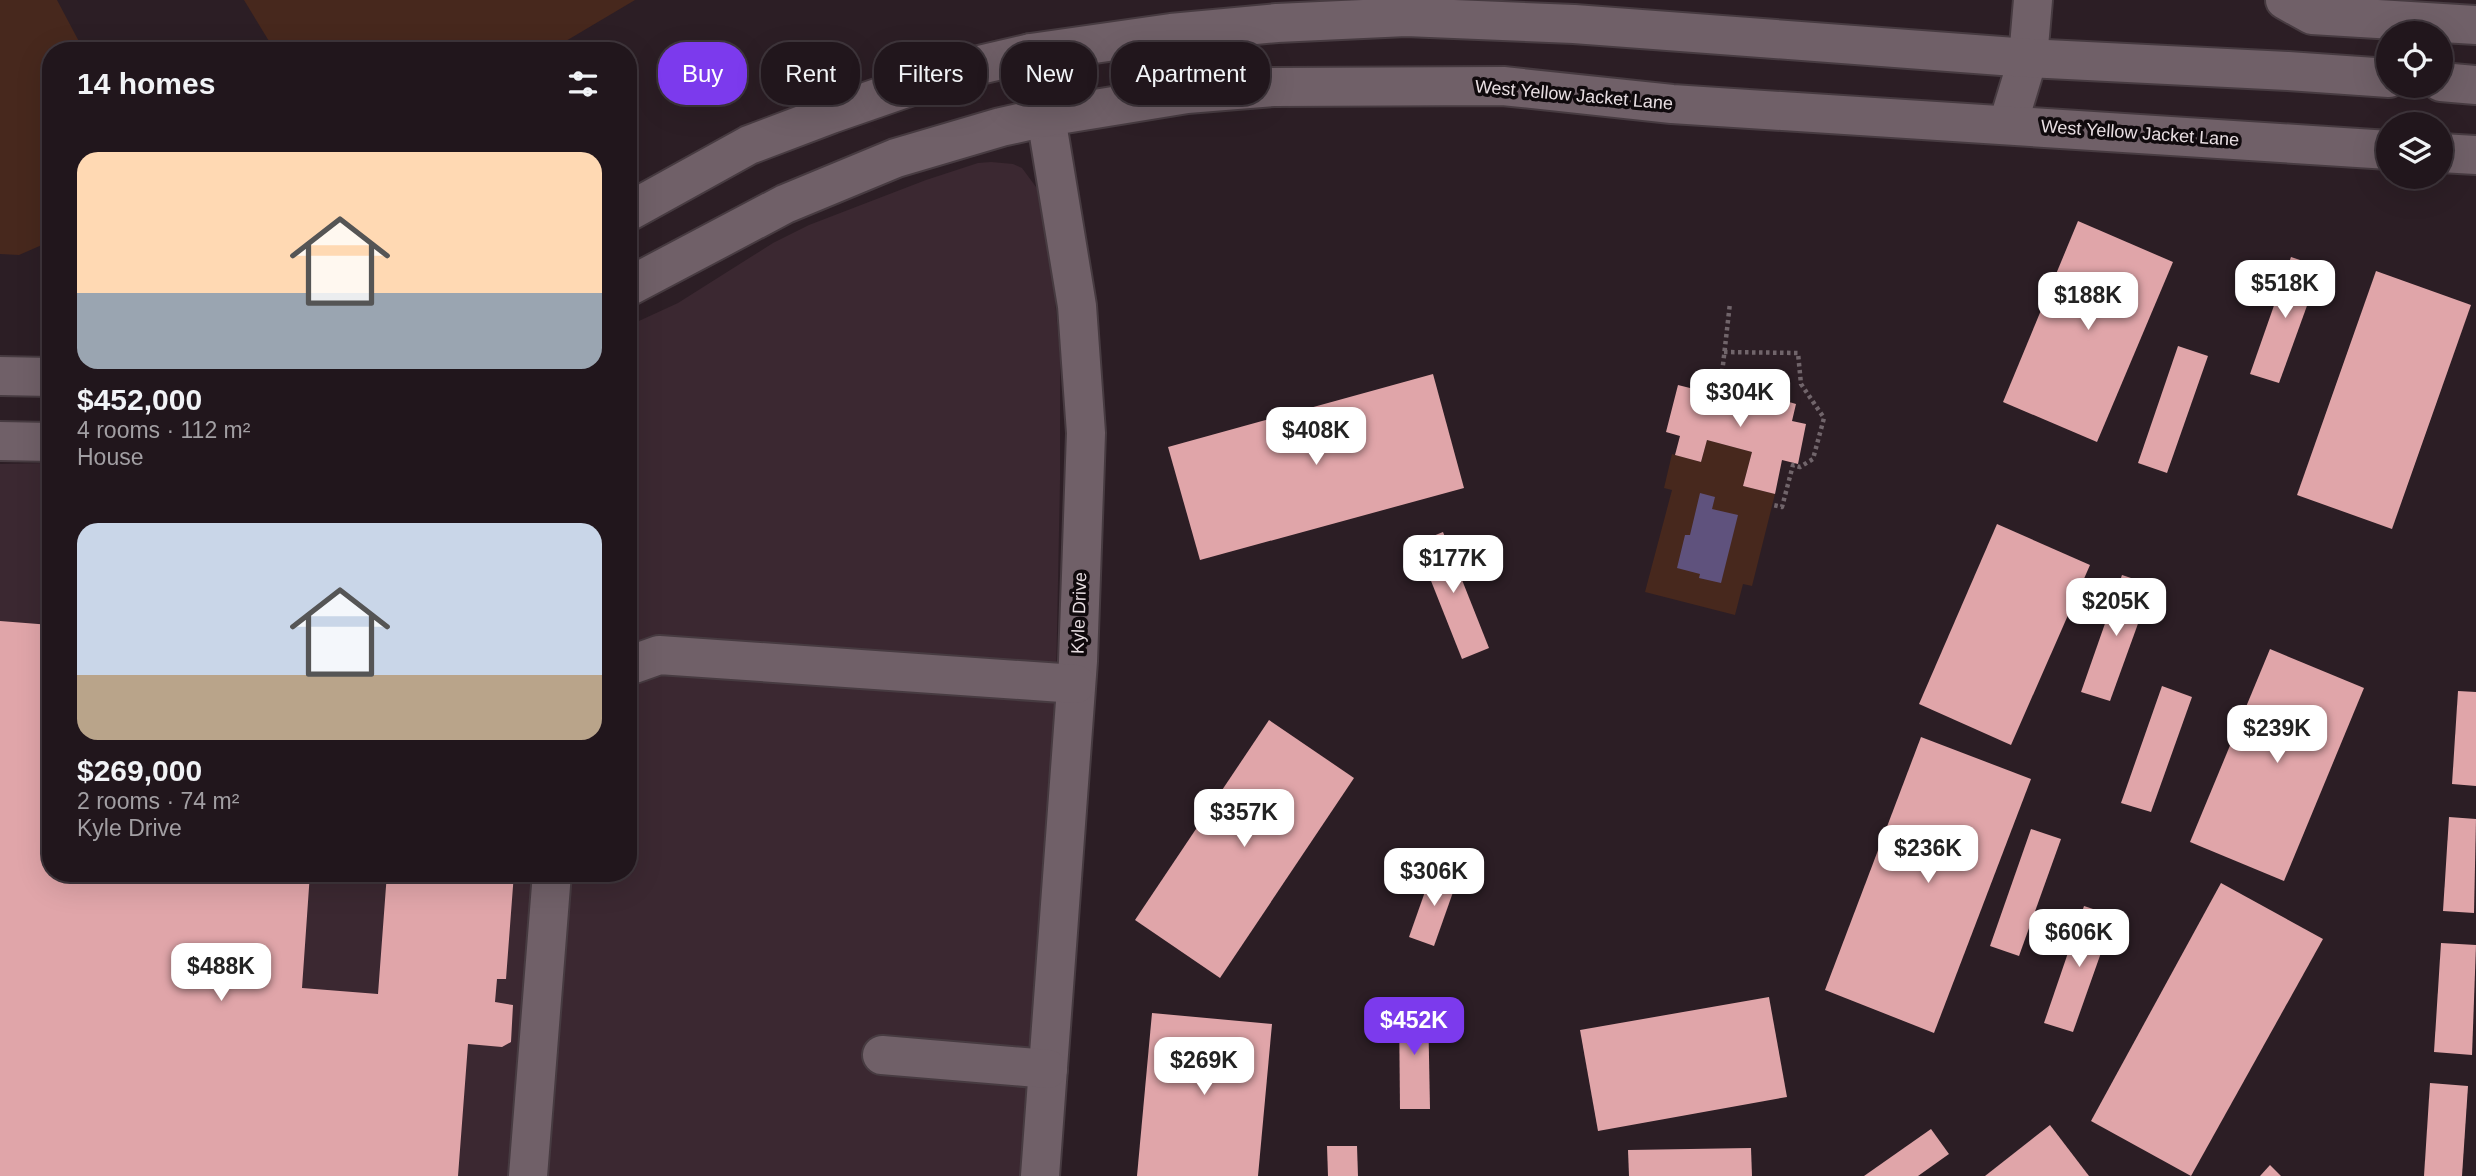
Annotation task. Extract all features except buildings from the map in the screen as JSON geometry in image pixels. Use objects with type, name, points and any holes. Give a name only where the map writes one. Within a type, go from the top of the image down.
[{"type":"street","points":[[2008,124],[2028,58],[2033,0]]},
{"type":"street","points":[[2285,0],[2312,15],[2476,25]]},
{"type":"street","points":[[1097,44],[1251,25],[1406,18],[1574,24],[2028,58],[2376,77]]},
{"type":"street","points":[[637,207],[749,145],[958,71],[1001,60]]},
{"type":"street","points":[[2453,83],[2476,85]]},
{"type":"street","name":"West Yellow Jacket Lane","points":[[637,282],[785,204],[895,158],[1001,127],[1046,117],[1187,94],[1273,88],[1503,86],[1672,104],[2376,148]]},
{"type":"street","name":"Kyle Drive","points":[[1040,1176],[1076,684],[1086,433],[1077,306],[1043,105]]},
{"type":"street","points":[[2453,154],[2476,155]]},
{"type":"street","points":[[0,376],[42,377]]},
{"type":"street","points":[[0,441],[42,442]]},
{"type":"street","points":[[637,663],[659,655],[1076,684]]},
{"type":"street","points":[[528,1176],[551,882]]},
{"type":"street","points":[[882,1055],[1048,1069]]},
{"type":"path","points":[[1719,400],[1730,303]]},
{"type":"path","points":[[1724,352],[1798,353],[1801,384],[1824,418],[1813,459],[1800,467],[1793,465],[1782,507],[1773,505]]},
{"type":"shaded area","points":[[0,0],[57,0],[79,42],[42,42],[42,245],[19,255],[0,254]]},
{"type":"shaded area","points":[[244,0],[635,0],[564,42],[270,42]]},
{"type":"shaded area","points":[[978,163],[1013,164],[1022,168],[1039,191],[1049,233],[1060,356],[1055,733],[1027,1176],[0,1176],[0,464],[42,463],[42,882],[637,882],[637,322],[678,303],[773,243],[809,225]]},
{"type":"shaded area","points":[[1707,440],[1752,452],[1743,486],[1775,494],[1752,586],[1743,584],[1735,615],[1645,592],[1672,490],[1664,488],[1672,454],[1701,462]]},
{"type":"shaded area","points":[[1700,493],[1715,497],[1712,509],[1738,515],[1721,583],[1699,578],[1700,574],[1677,568],[1685,535],[1690,535]]}]
